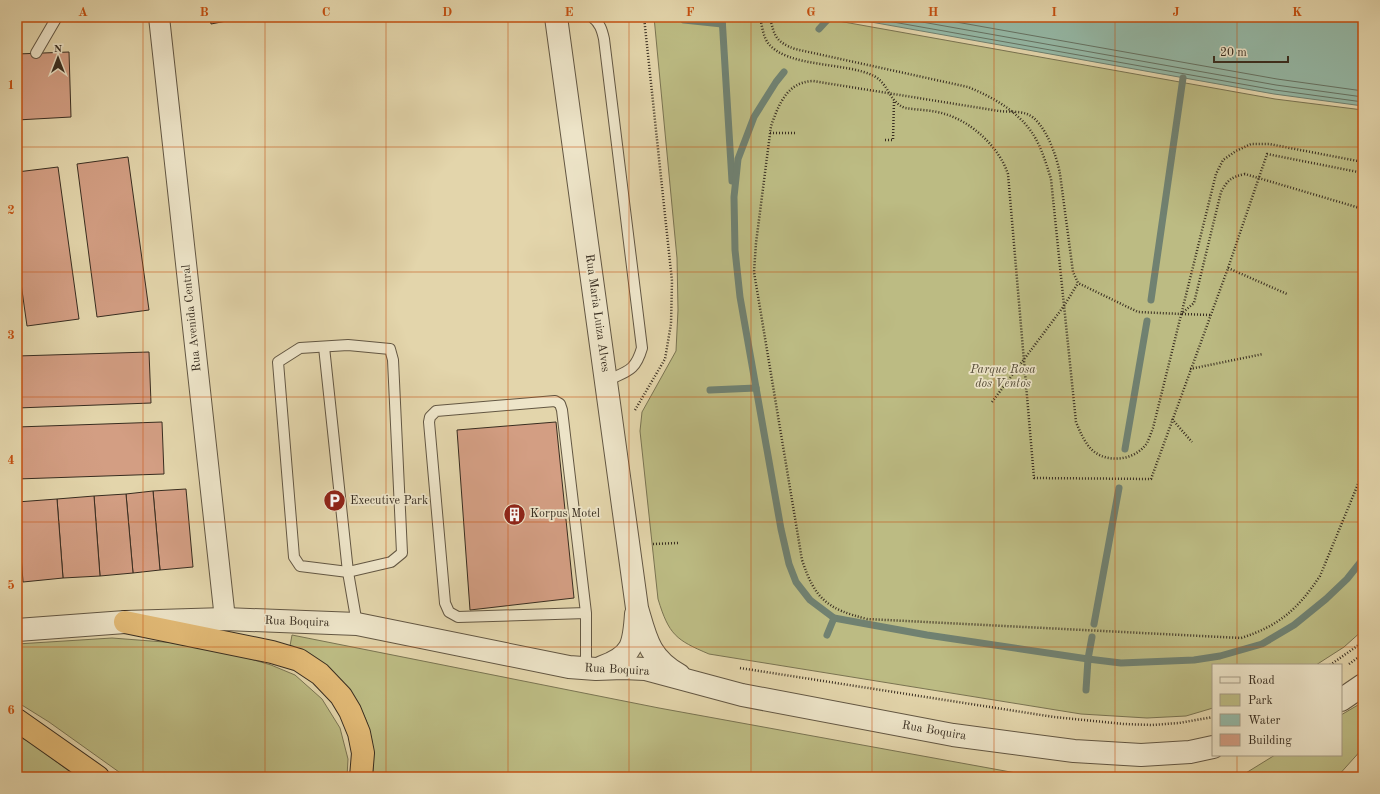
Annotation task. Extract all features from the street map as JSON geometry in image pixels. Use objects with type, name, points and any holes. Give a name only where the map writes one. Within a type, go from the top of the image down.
[{"type":"highway","points":[[125,622],[272,652],[299,660],[320,674],[341,696],[350,711],[359,733],[362,746],[361,777]]},
{"type":"highway","points":[[17,720],[98,777]]},
{"type":"street","name":"Rua Avenida Central","points":[[159,17],[225,619]]},
{"type":"street","name":"Rua Maria Luiza Alves","points":[[556,17],[637,608],[646,638],[653,653],[666,668],[692,683]]},
{"type":"street","name":"Rua Maria Luiza Alves","points":[[591,668],[620,659],[630,649],[635,628],[637,608]]},
{"type":"street","name":"Rua Boquira","points":[[17,630],[125,622],[225,619],[357,624],[569,667],[640,668],[742,695],[953,735],[1066,750],[1141,755],[1190,752],[1212,747]]},
{"type":"street","points":[[1342,699],[1363,685]]},
{"type":"lane","points":[[36,53],[57,17]]},
{"type":"lane","points":[[592,17],[597,21],[601,28],[604,39],[642,348],[635,366],[628,371],[606,381]]},
{"type":"lane","points":[[348,345],[390,349],[393,360],[402,553],[392,562],[348,572],[300,566],[294,557],[278,362],[300,348],[348,345]]},
{"type":"lane","points":[[324,346],[348,572],[357,624]]},
{"type":"lane","points":[[586,613],[458,617],[449,612],[445,603],[429,422],[430,417],[436,411],[555,401],[560,404],[562,410],[586,613],[591,668]]},
{"type":"path","points":[[634,413],[665,359],[671,324],[672,281],[644,17]]},
{"type":"path","points":[[760,17],[765,36],[777,52],[799,59],[861,72],[873,76],[882,82],[894,102],[893,140],[885,140]]},
{"type":"path","points":[[770,17],[775,36],[783,44],[795,49],[968,87],[1007,107],[1025,124],[1037,140],[1051,179],[1076,422],[1082,437],[1092,449],[1101,456],[1126,458],[1138,451],[1146,443],[1152,428],[1216,174],[1223,160],[1236,151],[1251,144],[1270,144],[1363,162]]},
{"type":"path","points":[[1210,315],[1138,312],[1078,283],[1073,272],[1057,158],[1051,144],[1036,120],[1026,114],[813,81],[804,81],[796,84],[789,90],[775,116],[770,133],[756,243],[754,272],[802,560],[808,579],[817,594],[829,606],[847,614],[867,619],[1241,638],[1258,633],[1276,624],[1300,603],[1310,591],[1320,576],[1363,472]]},
{"type":"path","points":[[894,102],[905,108],[943,113],[957,118],[969,125],[982,137],[994,149],[1005,165],[1008,174],[1034,478],[1151,479],[1228,268],[1267,154],[1363,173]]},
{"type":"path","points":[[770,133],[796,133]]},
{"type":"path","points":[[1181,314],[1194,303],[1220,197],[1226,182],[1235,176],[1245,174],[1363,209]]},
{"type":"path","points":[[1228,268],[1287,294]]},
{"type":"path","points":[[992,402],[1064,306],[1078,283]]},
{"type":"path","points":[[1190,369],[1264,354]]},
{"type":"path","points":[[1172,419],[1192,442]]},
{"type":"path","points":[[651,544],[678,543]]},
{"type":"path","points":[[1331,664],[1363,642]]},
{"type":"path","points":[[1346,666],[1363,654]]},
{"type":"path","points":[[735,667],[1054,717],[1124,724],[1152,725],[1179,723],[1212,717]]},
{"type":"green space","name":"Parque Rosa dos Ventos","points":[[654,17],[826,17],[827,19],[1275,99],[1363,110],[1363,630],[1344,647],[1318,664],[1212,664],[1212,708],[1186,716],[1147,718],[1081,714],[709,654],[689,645],[675,635],[670,629],[658,599],[640,431],[642,412],[676,351],[678,310],[677,258]]},
{"type":"green space","points":[[292,635],[659,708],[1038,777],[372,777],[373,747],[370,732],[359,704],[340,680],[319,661],[290,646]]},
{"type":"green space","points":[[112,638],[203,645],[271,665],[295,675],[322,699],[340,728],[348,759],[347,777],[126,777],[49,722],[17,702],[17,644]]},
{"type":"green space","points":[[1363,702],[1363,748],[1337,777],[1232,777],[1241,776],[1273,756],[1342,756],[1342,714]]},
{"type":"green space","points":[[17,736],[30,742],[77,777],[17,777]]},
{"type":"water","points":[[843,17],[1363,17],[1363,106],[1274,94]]},
{"type":"building","points":[[210,17],[247,17],[211,24]]},
{"type":"building","points":[[69,52],[71,117],[17,120],[17,54]]},
{"type":"building","points":[[128,157],[149,310],[97,317],[77,164]]},
{"type":"building","points":[[58,167],[79,319],[27,326],[17,255],[17,172]]},
{"type":"building","points":[[149,352],[151,403],[17,408],[17,356]]},
{"type":"building","points":[[162,422],[164,474],[17,479],[17,427]]},
{"type":"building","name":"Korpus Motel","points":[[556,422],[574,598],[470,610],[457,430]]},
{"type":"building","points":[[186,489],[193,567],[160,570],[153,491]]},
{"type":"building","points":[[153,491],[160,570],[133,573],[126,494]]},
{"type":"building","points":[[126,494],[133,573],[100,576],[94,496]]},
{"type":"building","points":[[94,496],[100,576],[63,578],[57,499]]},
{"type":"building","points":[[57,499],[63,578],[23,582],[17,502]]},
{"type":"waterway","points":[[722,17],[732,181]]},
{"type":"waterway","points":[[819,29],[830,17]]},
{"type":"waterway","points":[[684,20],[722,24]]},
{"type":"waterway","points":[[784,72],[754,117],[738,159],[734,197],[735,250],[740,297],[781,529],[789,564],[796,582],[810,600],[834,618],[927,635],[1121,663],[1194,660],[1220,656],[1262,644],[1294,625],[1326,599],[1347,579],[1363,559]]},
{"type":"waterway","points":[[1151,300],[1183,78]]},
{"type":"waterway","points":[[1125,449],[1147,321]]},
{"type":"waterway","points":[[710,390],[756,388]]},
{"type":"waterway","points":[[1094,624],[1119,488]]},
{"type":"waterway","points":[[827,635],[834,618]]},
{"type":"waterway","points":[[1086,690],[1088,659],[1092,637]]},
{"type":"place","name":"Executive Park","points":[[335,501]]},
{"type":"place","name":"Korpus Motel","points":[[514,514]]}]
